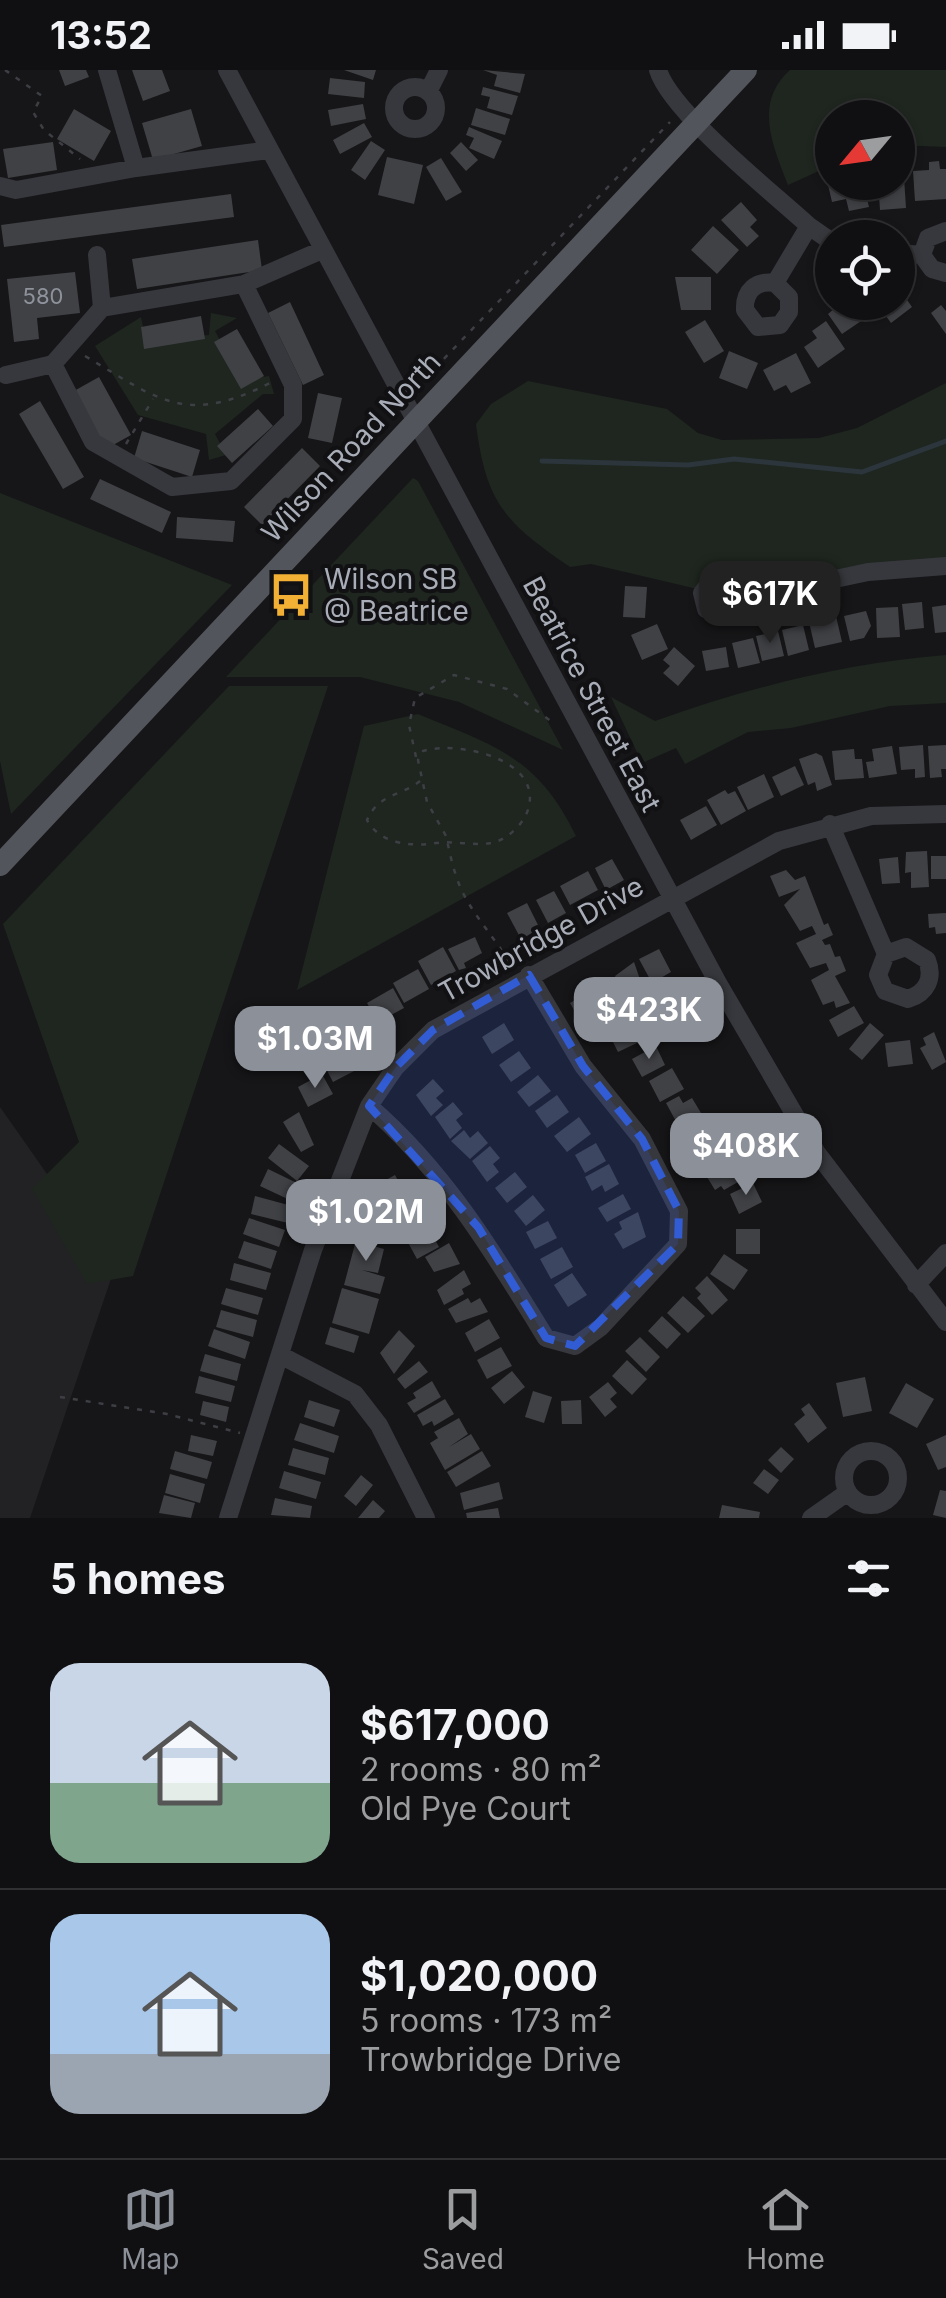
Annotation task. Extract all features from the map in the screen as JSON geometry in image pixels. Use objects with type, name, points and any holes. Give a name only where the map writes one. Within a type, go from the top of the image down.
[{"type":"main road","name":"Wilson Road North","points":[[0,865],[409,412],[690,115],[746,70]]},
{"type":"street","points":[[107,70],[136,168]]},
{"type":"street","name":"Beatrice Street East","points":[[227,70],[672,899],[817,1153],[946,1322]]},
{"type":"street","points":[[428,92],[439,70]]},
{"type":"street","points":[[658,70],[663,86],[690,115],[815,230]]},
{"type":"street","points":[[0,186],[16,190],[268,150]]},
{"type":"street","points":[[775,283],[809,226]]},
{"type":"street","points":[[922,255],[928,238],[946,231]]},
{"type":"street","points":[[6,374],[53,364],[102,308],[244,284],[322,250]]},
{"type":"street","points":[[915,254],[922,255]]},
{"type":"street","points":[[97,255],[102,308]]},
{"type":"street","points":[[922,255],[932,270],[946,273]]},
{"type":"street","points":[[53,364],[93,442],[172,488],[231,481],[293,419],[295,399],[288,374],[244,284]]},
{"type":"street","points":[[738,600],[868,572],[946,566]]},
{"type":"street","name":"Trowbridge Drive","points":[[228,1518],[282,1356],[312,1250],[369,1106],[395,1068],[433,1030],[780,841],[830,824],[871,816],[946,814]]},
{"type":"street","points":[[830,824],[886,954]]},
{"type":"street","points":[[369,1106],[397,1130],[478,1227],[546,1338],[575,1346],[600,1327],[678,1244],[679,1210],[642,1139],[583,1066],[524,978]]},
{"type":"street","points":[[916,1284],[946,1253]]},
{"type":"street","points":[[282,1356],[355,1394],[379,1425],[426,1518]]},
{"type":"street","points":[[811,1518],[848,1492]]},
{"type":"path","points":[[4,70],[42,96],[33,112],[44,130],[101,176]]},
{"type":"path","points":[[409,412],[690,115]]},
{"type":"path","points":[[68,346],[154,398],[201,408],[233,402],[288,374]]},
{"type":"path","points":[[118,457],[154,398]]},
{"type":"path","points":[[524,978],[462,890],[447,841],[420,781],[410,736],[410,709],[427,688],[454,675],[507,689],[552,722]]},
{"type":"path","points":[[418,760],[423,751],[439,746],[500,759],[527,784],[531,798],[526,817],[501,840],[402,843],[381,836],[368,820],[394,790],[409,789],[420,781]]},
{"type":"path","points":[[60,1397],[166,1414],[256,1437]]},
{"type":"highlighted area","points":[[529,975],[583,1066],[642,1139],[679,1211],[678,1244],[575,1346],[546,1338],[478,1227],[369,1106],[395,1068],[433,1030]]},
{"type":"shaded area","points":[[790,70],[946,70],[946,147],[915,146],[915,100],[815,100],[815,173],[788,185],[769,125],[772,96]]},
{"type":"shaded area","points":[[211,313],[237,318],[215,331],[242,381],[269,376],[274,394],[263,394],[215,434],[226,455],[209,460],[206,434],[138,415],[95,346],[141,317],[146,341],[209,335]]},
{"type":"shaded area","points":[[528,381],[667,409],[698,433],[722,440],[819,438],[857,428],[946,383],[946,565],[740,599],[591,564],[570,567],[529,537],[502,509],[480,451],[476,424],[491,404]]},
{"type":"shaded area","points":[[413,478],[563,750],[459,702],[360,677],[226,677]]},
{"type":"shaded area","points":[[0,493],[232,585],[11,814],[0,761]]},
{"type":"shaded area","points":[[946,655],[946,703],[890,706],[791,728],[748,732],[685,764],[676,748],[642,763],[611,697],[655,721],[798,678]]},
{"type":"shaded area","points":[[229,686],[328,686],[133,1276],[87,1284],[32,1189],[79,1142],[3,924]]},
{"type":"shaded area","points":[[418,714],[511,757],[546,788],[576,836],[297,990],[364,726]]},
{"type":"shaded area","points":[[0,1107],[47,1174],[119,1255],[30,1518],[0,1518]]},
{"type":"building","points":[[59,70],[86,70],[89,77],[65,86]]},
{"type":"building","points":[[132,70],[162,70],[170,91],[143,101]]},
{"type":"building","points":[[344,70],[376,70],[373,80]]},
{"type":"building","points":[[483,70],[525,74],[520,93],[494,86],[497,75]]},
{"type":"building","points":[[330,78],[365,82],[364,98],[328,94]]},
{"type":"building","points":[[483,87],[518,96],[512,115],[487,108],[490,97],[481,95]]},
{"type":"building","points":[[363,104],[366,119],[331,126],[328,110]]},
{"type":"building","points":[[476,108],[510,119],[505,135],[471,125]]},
{"type":"building","points":[[74,109],[111,131],[94,161],[57,139]]},
{"type":"building","points":[[191,109],[202,146],[153,160],[142,123]]},
{"type":"building","points":[[364,123],[372,137],[340,154],[333,140]]},
{"type":"building","points":[[469,127],[502,141],[494,159],[469,148],[474,138],[466,135]]},
{"type":"building","points":[[371,141],[385,150],[365,180],[351,170]]},
{"type":"building","points":[[53,142],[57,170],[8,178],[3,149]]},
{"type":"building","points":[[461,142],[478,160],[466,171],[450,153]]},
{"type":"building","points":[[387,157],[423,165],[414,204],[378,195]]},
{"type":"building","points":[[441,158],[462,192],[446,201],[426,167]]},
{"type":"building","points":[[939,161],[940,169],[946,169],[946,199],[915,201],[915,171],[929,170],[929,162]]},
{"type":"building","points":[[231,194],[234,217],[4,247],[1,225]]},
{"type":"building","points":[[846,200],[867,200],[869,207],[849,211]]},
{"type":"building","points":[[879,200],[905,200],[906,208],[880,210]]},
{"type":"building","points":[[741,202],[757,220],[750,227],[759,236],[747,247],[721,220]]},
{"type":"building","points":[[713,226],[739,250],[717,274],[691,250]]},
{"type":"building","points":[[258,240],[262,270],[137,289],[132,259]]},
{"type":"building","points":[[75,272],[80,313],[37,318],[39,339],[14,342],[7,279]]},
{"type":"building","points":[[675,277],[711,277],[711,310],[681,310]]},
{"type":"building","points":[[290,302],[324,375],[303,385],[268,313]]},
{"type":"building","points":[[941,305],[946,311],[946,334],[931,313]]},
{"type":"building","points":[[201,316],[205,339],[144,349],[141,327]]},
{"type":"building","points":[[705,320],[724,351],[704,363],[685,332]]},
{"type":"building","points":[[832,320],[863,320],[842,334]]},
{"type":"building","points":[[826,321],[845,349],[818,368],[804,347],[817,338],[812,331]]},
{"type":"building","points":[[237,329],[264,376],[241,389],[214,342]]},
{"type":"building","points":[[729,351],[758,363],[747,389],[719,378]]},
{"type":"building","points":[[796,353],[811,383],[791,393],[786,385],[774,391],[763,370]]},
{"type":"building","points":[[99,377],[131,435],[106,449],[74,391]]},
{"type":"building","points":[[318,393],[342,398],[332,443],[308,438]]},
{"type":"building","points":[[40,401],[84,477],[63,489],[19,414]]},
{"type":"building","points":[[258,409],[273,426],[232,463],[217,446]]},
{"type":"building","points":[[142,431],[200,450],[192,477],[134,458]]},
{"type":"building","points":[[302,448],[320,466],[262,525],[244,507]]},
{"type":"building","points":[[100,479],[171,512],[162,533],[90,499]]},
{"type":"building","points":[[177,517],[235,521],[233,542],[176,538]]},
{"type":"building","points":[[625,586],[647,587],[645,618],[623,617]]},
{"type":"building","points":[[922,602],[924,628],[905,630],[902,604]]},
{"type":"building","points":[[946,605],[946,632],[935,633],[932,607]]},
{"type":"building","points":[[898,607],[900,637],[877,638],[876,608]]},
{"type":"building","points":[[866,611],[871,626],[864,638],[850,641],[844,616]]},
{"type":"building","points":[[836,616],[842,642],[815,648],[809,622]]},
{"type":"building","points":[[657,624],[668,649],[642,660],[631,635]]},
{"type":"building","points":[[803,625],[809,650],[788,656],[782,630]]},
{"type":"building","points":[[778,631],[784,656],[762,661],[756,636]]},
{"type":"building","points":[[753,638],[760,663],[738,668],[732,643]]},
{"type":"building","points":[[674,647],[695,666],[678,686],[663,673],[670,666],[663,660]]},
{"type":"building","points":[[726,647],[729,667],[706,671],[702,651]]},
{"type":"building","points":[[923,745],[925,777],[915,778],[915,769],[901,770],[899,747]]},
{"type":"building","points":[[946,745],[946,769],[941,769],[942,777],[930,778],[928,746]]},
{"type":"building","points":[[892,746],[897,774],[869,778],[866,762],[874,761],[872,749]]},
{"type":"building","points":[[854,749],[855,759],[862,759],[864,778],[835,780],[832,751]]},
{"type":"building","points":[[816,753],[822,756],[832,785],[817,791],[815,782],[808,785],[799,759]]},
{"type":"building","points":[[795,766],[804,785],[781,796],[772,777]]},
{"type":"building","points":[[764,774],[774,797],[748,810],[737,787]]},
{"type":"building","points":[[725,790],[728,794],[735,791],[746,811],[721,825],[707,800]]},
{"type":"building","points":[[706,806],[717,825],[691,840],[680,820]]},
{"type":"building","points":[[927,851],[929,887],[911,888],[911,872],[905,873],[906,852]]},
{"type":"building","points":[[931,856],[946,856],[946,879],[931,879]]},
{"type":"building","points":[[898,857],[900,883],[882,884],[879,859]]},
{"type":"building","points":[[612,859],[624,880],[606,890],[595,868]]},
{"type":"building","points":[[786,870],[795,880],[805,876],[824,925],[828,923],[833,935],[822,940],[825,945],[830,944],[835,957],[840,956],[846,971],[835,976],[850,1003],[836,1008],[834,1001],[823,1005],[811,980],[829,970],[826,963],[810,968],[796,943],[816,934],[812,926],[800,931],[784,905],[800,889],[779,897],[770,876]]},
{"type":"building","points":[[588,871],[598,890],[570,905],[560,886]]},
{"type":"building","points":[[554,891],[566,913],[548,923],[536,900]]},
{"type":"building","points":[[527,903],[540,929],[521,939],[507,913]]},
{"type":"building","points":[[946,913],[946,933],[936,934],[935,927],[929,928],[928,914]]},
{"type":"building","points":[[475,937],[482,953],[459,970],[448,949]]},
{"type":"building","points":[[443,947],[456,971],[431,985],[418,961]]},
{"type":"building","points":[[659,949],[671,972],[652,983],[639,959]]},
{"type":"building","points":[[634,962],[643,988],[625,997],[615,976]]},
{"type":"building","points":[[418,969],[429,989],[404,1003],[393,983]]},
{"type":"building","points":[[612,978],[624,999],[609,1008],[597,986]]},
{"type":"building","points":[[393,988],[404,1008],[378,1022],[367,1003]]},
{"type":"building","points":[[585,994],[597,1016],[582,1024],[570,1003]]},
{"type":"building","points":[[854,1006],[864,1023],[838,1037],[829,1020]]},
{"type":"building","points":[[370,1018],[380,1039],[354,1050],[345,1029]]},
{"type":"building","points":[[504,1023],[514,1040],[492,1054],[482,1037]]},
{"type":"building","points":[[870,1023],[884,1035],[862,1060],[849,1049]]},
{"type":"building","points":[[631,1026],[639,1042],[618,1052],[610,1036]]},
{"type":"building","points":[[934,1032],[946,1062],[932,1070],[920,1048],[926,1045],[923,1038]]},
{"type":"building","points":[[910,1040],[913,1064],[888,1067],[885,1043]]},
{"type":"building","points":[[656,1046],[665,1065],[642,1077],[632,1059]]},
{"type":"building","points":[[347,1048],[358,1069],[333,1082],[322,1061]]},
{"type":"building","points":[[519,1051],[531,1068],[511,1082],[499,1065]]},
{"type":"building","points":[[672,1068],[684,1089],[660,1102],[649,1081]]},
{"type":"building","points":[[322,1074],[333,1094],[308,1107],[298,1087]]},
{"type":"building","points":[[538,1075],[551,1091],[529,1107],[517,1092]]},
{"type":"building","points":[[433,1079],[444,1091],[436,1098],[443,1105],[431,1116],[416,1095]]},
{"type":"building","points":[[557,1095],[569,1112],[547,1128],[535,1111]]},
{"type":"building","points":[[679,1096],[683,1103],[692,1098],[701,1113],[678,1125],[666,1103]]},
{"type":"building","points":[[453,1102],[463,1114],[456,1120],[462,1128],[450,1139],[435,1117]]},
{"type":"building","points":[[299,1112],[314,1145],[301,1152],[283,1122]]},
{"type":"building","points":[[708,1115],[717,1130],[689,1145],[681,1130]]},
{"type":"building","points":[[579,1117],[591,1134],[567,1152],[554,1136]]},
{"type":"building","points":[[464,1130],[470,1138],[478,1131],[488,1143],[470,1159],[451,1141]]},
{"type":"building","points":[[715,1139],[724,1155],[702,1168],[692,1151]]},
{"type":"building","points":[[596,1143],[606,1161],[585,1173],[575,1155]]},
{"type":"building","points":[[279,1144],[309,1166],[297,1181],[268,1158]]},
{"type":"building","points":[[490,1146],[500,1158],[493,1164],[499,1172],[487,1182],[472,1161]]},
{"type":"building","points":[[735,1161],[745,1178],[724,1190],[721,1186],[715,1190],[707,1177]]},
{"type":"building","points":[[609,1164],[619,1184],[605,1192],[602,1185],[592,1191],[585,1177]]},
{"type":"building","points":[[268,1169],[301,1185],[294,1202],[260,1186]]},
{"type":"building","points":[[515,1172],[527,1187],[507,1203],[495,1188]]},
{"type":"building","points":[[395,1175],[406,1195],[379,1203],[371,1188]]},
{"type":"building","points":[[753,1183],[762,1202],[739,1214],[730,1194]]},
{"type":"building","points":[[623,1194],[631,1209],[607,1222],[598,1208]]},
{"type":"building","points":[[533,1195],[545,1210],[526,1226],[514,1211]]},
{"type":"building","points":[[255,1196],[292,1206],[288,1223],[251,1214]]},
{"type":"building","points":[[409,1199],[420,1220],[396,1233],[389,1219],[398,1214],[394,1207]]},
{"type":"building","points":[[638,1212],[646,1237],[623,1249],[614,1234],[622,1229],[619,1222]]},
{"type":"building","points":[[249,1218],[285,1230],[279,1247],[243,1234]]},
{"type":"building","points":[[548,1221],[557,1238],[535,1249],[526,1232]]},
{"type":"building","points":[[427,1225],[439,1247],[417,1259],[405,1237]]},
{"type":"building","points":[[359,1229],[376,1233],[373,1246],[384,1249],[378,1273],[362,1270],[385,1277],[380,1294],[344,1285]]},
{"type":"building","points":[[736,1229],[760,1229],[760,1254],[736,1254]]},
{"type":"building","points":[[244,1241],[277,1251],[271,1269],[238,1258]]},
{"type":"building","points":[[449,1243],[460,1264],[434,1272],[425,1257]]},
{"type":"building","points":[[562,1247],[573,1267],[551,1279],[540,1259]]},
{"type":"building","points":[[724,1254],[748,1270],[734,1290],[710,1274]]},
{"type":"building","points":[[234,1263],[271,1273],[266,1290],[230,1280]]},
{"type":"building","points":[[464,1270],[471,1284],[462,1289],[464,1294],[444,1305],[437,1290]]},
{"type":"building","points":[[572,1273],[587,1295],[568,1307],[554,1285]]},
{"type":"building","points":[[707,1276],[728,1300],[712,1315],[697,1298],[701,1294],[695,1288]]},
{"type":"building","points":[[226,1288],[263,1298],[258,1315],[221,1304]]},
{"type":"building","points":[[342,1288],[379,1299],[369,1334],[332,1323]]},
{"type":"building","points":[[683,1296],[705,1316],[688,1333],[667,1313]]},
{"type":"building","points":[[468,1298],[471,1303],[480,1298],[488,1312],[456,1323],[448,1309]]},
{"type":"building","points":[[221,1310],[257,1320],[253,1337],[216,1327]]},
{"type":"building","points":[[662,1316],[681,1334],[667,1349],[648,1331]]},
{"type":"building","points":[[489,1319],[500,1338],[475,1352],[465,1333]]},
{"type":"building","points":[[330,1327],[359,1336],[354,1353],[325,1344]]},
{"type":"building","points":[[214,1329],[250,1342],[245,1359],[208,1346]]},
{"type":"building","points":[[399,1330],[415,1346],[394,1374],[380,1353]]},
{"type":"building","points":[[640,1337],[660,1357],[646,1372],[625,1351]]},
{"type":"building","points":[[501,1347],[512,1366],[487,1379],[477,1360]]},
{"type":"building","points":[[205,1354],[241,1364],[237,1381],[200,1371]]},
{"type":"building","points":[[627,1360],[647,1379],[632,1395],[612,1376]]},
{"type":"building","points":[[419,1361],[428,1372],[405,1389],[397,1379]]},
{"type":"building","points":[[512,1371],[525,1387],[504,1404],[491,1388]]},
{"type":"building","points":[[199,1376],[235,1386],[231,1402],[195,1393]]},
{"type":"building","points":[[865,1377],[872,1411],[843,1417],[836,1383]]},
{"type":"building","points":[[432,1381],[441,1397],[414,1413],[407,1403],[416,1398],[413,1393]]},
{"type":"building","points":[[608,1382],[617,1393],[610,1399],[617,1407],[605,1417],[589,1397]]},
{"type":"building","points":[[906,1383],[934,1399],[917,1428],[889,1413]]},
{"type":"building","points":[[533,1391],[552,1397],[544,1423],[525,1417]]},
{"type":"building","points":[[445,1399],[454,1414],[434,1426],[432,1421],[423,1426],[417,1415]]},
{"type":"building","points":[[309,1400],[340,1410],[334,1427],[304,1417]]},
{"type":"building","points":[[581,1400],[582,1424],[562,1424],[561,1401]]},
{"type":"building","points":[[203,1401],[229,1407],[226,1422],[200,1415]]},
{"type":"building","points":[[809,1403],[827,1428],[808,1443],[794,1424],[805,1415],[801,1409]]},
{"type":"building","points":[[459,1418],[468,1434],[449,1447],[471,1434],[480,1449],[445,1470],[430,1443],[438,1438],[434,1432]]},
{"type":"building","points":[[300,1423],[339,1436],[334,1453],[294,1440]]},
{"type":"building","points":[[191,1435],[217,1441],[213,1456],[188,1451]]},
{"type":"building","points":[[946,1435],[946,1467],[938,1470],[926,1444]]},
{"type":"building","points":[[781,1447],[794,1459],[781,1473],[768,1460]]},
{"type":"building","points":[[293,1448],[329,1458],[325,1475],[288,1465]]},
{"type":"building","points":[[175,1451],[212,1462],[207,1479],[170,1469]]},
{"type":"building","points":[[482,1451],[491,1466],[456,1487],[447,1472]]},
{"type":"building","points":[[764,1469],[779,1480],[768,1494],[753,1483]]},
{"type":"building","points":[[284,1471],[321,1482],[316,1499],[279,1488]]},
{"type":"building","points":[[170,1474],[205,1484],[200,1503],[165,1493]]},
{"type":"building","points":[[361,1475],[373,1485],[356,1506],[344,1496]]},
{"type":"building","points":[[499,1482],[503,1499],[464,1510],[460,1493]]},
{"type":"building","points":[[940,1490],[946,1491],[946,1518],[933,1515]]},
{"type":"building","points":[[164,1495],[195,1503],[191,1518],[159,1513]]},
{"type":"building","points":[[275,1498],[312,1506],[310,1518],[271,1515]]},
{"type":"building","points":[[373,1500],[385,1511],[379,1518],[358,1518]]},
{"type":"building","points":[[722,1505],[760,1512],[759,1518],[719,1518]]},
{"type":"building","points":[[498,1508],[500,1518],[467,1518],[466,1513]]},
{"type":"waterway","points":[[542,461],[688,465],[734,459],[862,472],[946,441]]},
{"type":"place","name":"Wilson SB @ Beatrice","points":[[291,595]]}]
